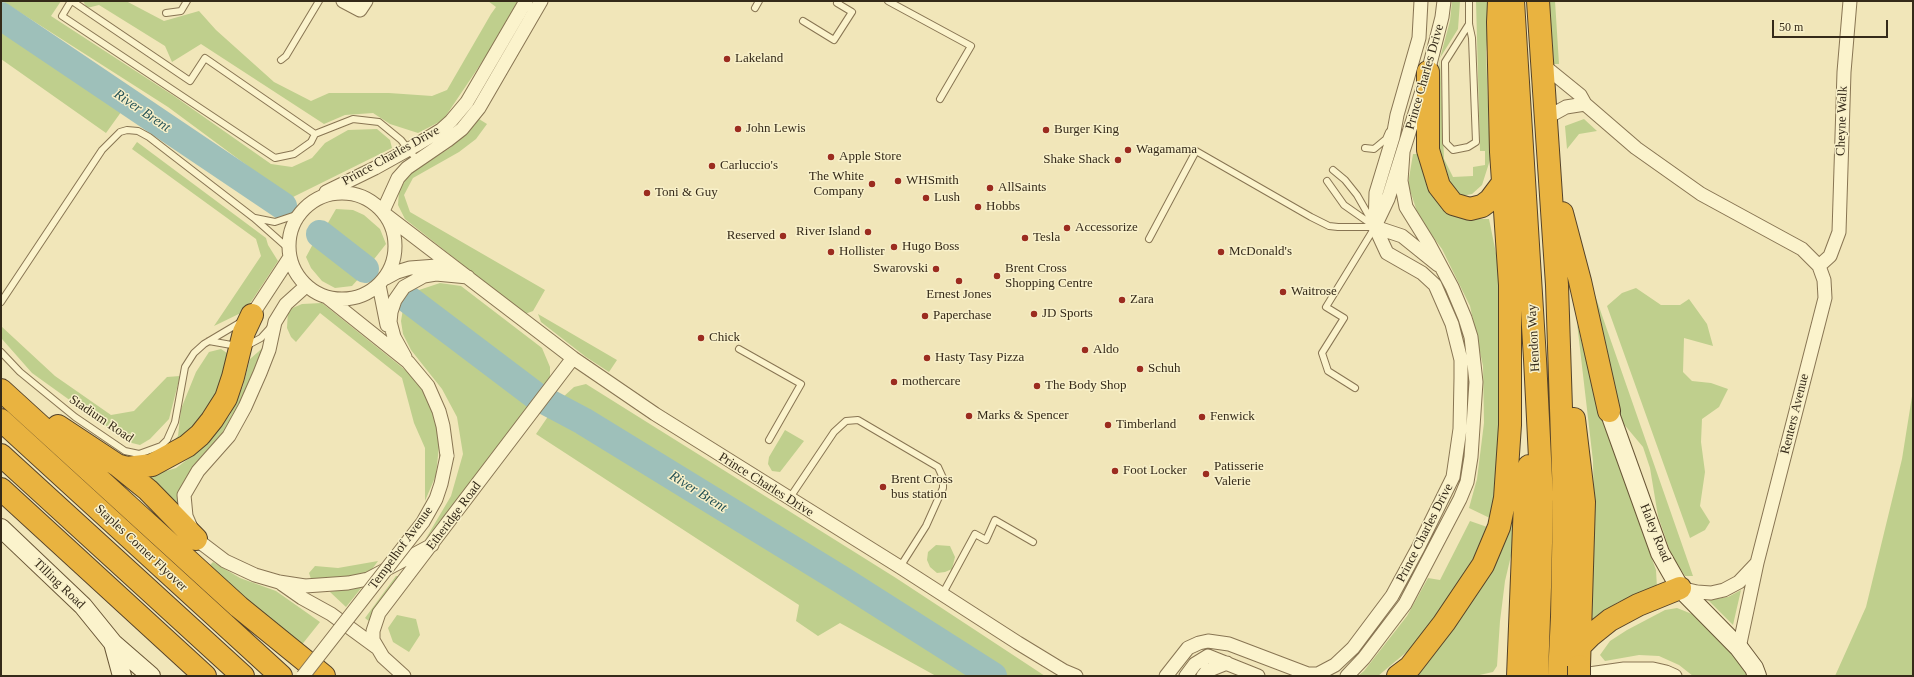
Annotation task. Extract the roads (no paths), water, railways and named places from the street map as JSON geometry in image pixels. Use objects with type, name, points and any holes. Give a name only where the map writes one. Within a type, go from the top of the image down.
[{"type":"highway","points":[[1398,676],[1410,667],[1444,623],[1483,565],[1499,527],[1505,498],[1510,425],[1510,293],[1502,184],[1499,92],[1499,1]]},
{"type":"highway","name":"Hendon Way","points":[[1513,1],[1535,359],[1536,401],[1525,502],[1528,647]]},
{"type":"highway","name":"Hendon Way","points":[[1538,1],[1557,285],[1564,502],[1562,617],[1559,666]]},
{"type":"highway","points":[[1428,72],[1428,150],[1439,186],[1453,204],[1470,209],[1482,206],[1490,200],[1502,184]]},
{"type":"highway","points":[[1549,166],[1580,281],[1609,411]]},
{"type":"highway","points":[[1557,285],[1584,502],[1578,666]]},
{"type":"highway","points":[[116,465],[127,468],[152,464],[187,446],[200,435],[226,398],[233,377],[244,332],[252,315]]},
{"type":"highway","points":[[1,386],[116,465],[148,490],[196,539]]},
{"type":"highway","points":[[1,390],[239,607],[324,676]]},
{"type":"highway","name":"Staples Corner Flyover","points":[[7,426],[281,676]]},
{"type":"highway","name":"Staples Corner Flyover","points":[[1,455],[242,676]]},
{"type":"highway","points":[[1,489],[205,676]]},
{"type":"highway","points":[[1578,666],[1590,636],[1610,620],[1638,605],[1680,588]]},
{"type":"highway","points":[[1518,676],[1528,647]]},
{"type":"highway","points":[[1528,647],[1536,676]]},
{"type":"street","points":[[343,1],[360,10],[366,1]]},
{"type":"street","name":"Prince Charles Drive","points":[[312,202],[340,184],[375,168],[441,130],[460,112],[474,91],[526,1]]},
{"type":"street","name":"Prince Charles Drive","points":[[541,1],[485,98],[471,118],[448,140],[417,160],[398,178],[385,213],[574,358],[654,414],[1070,674]]},
{"type":"street","points":[[1421,1],[1419,38],[1397,115],[1393,137],[1376,193],[1375,227],[1402,236],[1444,270]]},
{"type":"street","name":"Prince Charles Drive","points":[[1167,676],[1188,648],[1208,641],[1229,644],[1296,671],[1313,675],[1329,670],[1341,660],[1369,628],[1392,596],[1448,489],[1455,469],[1458,447],[1461,378],[1458,343],[1452,324],[1435,285],[1422,273],[1387,253],[1375,227],[1388,199],[1428,72],[1442,17],[1444,1]]},
{"type":"street","name":"Cheyne Walk","points":[[1819,266],[1830,256],[1839,232],[1844,72],[1850,1]]},
{"type":"street","name":"Renters Avenue","points":[[1543,65],[1580,96],[1585,104],[1636,148],[1701,194],[1802,249],[1819,266],[1824,280],[1825,298],[1758,563],[1739,648]]},
{"type":"street","points":[[1546,118],[1566,107],[1585,104]]},
{"type":"street","name":"Prince Charles Drive","points":[[1347,676],[1373,648],[1406,604],[1460,499],[1467,482],[1471,457],[1476,382],[1471,337],[1465,318],[1444,270],[1406,207],[1401,181],[1403,152]]},
{"type":"street","points":[[344,192],[360,195],[374,203],[385,213],[393,230],[396,246],[394,263],[383,282],[368,293],[355,298],[342,300],[328,298],[316,293],[306,286],[296,273],[289,253],[289,237],[299,214],[312,202],[327,195],[344,192]]},
{"type":"street","points":[[252,315],[289,253]]},
{"type":"street","name":"Prince Charles Drive","points":[[383,282],[397,272],[410,268],[437,266],[468,277]]},
{"type":"street","name":"Tempelhof Avenue","points":[[394,337],[390,322],[391,312],[395,300],[404,287],[424,276],[436,274],[468,277]]},
{"type":"street","name":"Tempelhof Avenue","points":[[303,676],[423,522],[438,492],[447,456],[443,426],[434,399],[428,386],[408,362],[386,323],[383,282]]},
{"type":"street","points":[[306,286],[286,304],[275,322],[269,350],[245,407],[229,436],[198,471],[184,495],[186,516],[196,539],[226,561],[255,575],[279,582],[316,586],[348,583],[368,579],[432,545]]},
{"type":"street","name":"Tempelhof Avenue","points":[[328,298],[408,362]]},
{"type":"street","name":"Etheridge Road","points":[[376,647],[373,640],[373,632],[380,613],[574,358]]},
{"type":"street","name":"Haley Road","points":[[1609,411],[1660,553],[1680,588],[1739,648],[1754,668],[1757,676]]},
{"type":"street","name":"Tilling Road","points":[[1,528],[83,606],[113,643],[151,676]]},
{"type":"street","points":[[1680,588],[1697,592],[1711,593],[1724,590],[1739,582],[1758,563]]},
{"type":"street","points":[[279,582],[302,598],[331,614],[376,647],[383,658],[404,676]]},
{"type":"street","name":"Tilling Road","points":[[113,643],[122,676]]},
{"type":"street","points":[[1186,676],[1195,664],[1208,656],[1258,676]]},
{"type":"street","points":[[1203,676],[1207,671],[1228,663]]},
{"type":"street","points":[[1578,666],[1652,669],[1666,672],[1675,676]]},
{"type":"lane","points":[[315,134],[204,58],[190,81],[72,1],[62,16],[275,158],[294,154],[311,142],[315,134],[353,119],[378,122],[401,140],[417,160]]},
{"type":"lane","points":[[166,13],[181,11],[187,1]]},
{"type":"lane","points":[[281,60],[286,56],[319,1]]},
{"type":"lane","points":[[755,8],[759,1]]},
{"type":"lane","points":[[888,1],[971,46],[940,99]]},
{"type":"lane","points":[[1469,24],[1445,62],[1446,143],[1453,150],[1468,147],[1476,142],[1472,38],[1469,24],[1470,1]]},
{"type":"lane","points":[[803,21],[834,40],[852,12],[837,2]]},
{"type":"lane","points":[[1365,148],[1374,149],[1386,139],[1397,115]]},
{"type":"lane","points":[[1,302],[102,150],[120,132],[127,130],[138,131],[150,137],[254,218],[289,253]]},
{"type":"lane","points":[[1149,239],[1196,151],[1329,226],[1375,227]]},
{"type":"lane","points":[[1334,170],[1357,195],[1375,227]]},
{"type":"lane","points":[[1327,181],[1344,205],[1375,227]]},
{"type":"lane","points":[[254,218],[275,222],[299,214]]},
{"type":"lane","points":[[1355,388],[1328,371],[1322,353],[1344,318],[1326,307],[1375,227]]},
{"type":"lane","name":"Stadium Road","points":[[1,352],[20,372],[75,417],[125,451],[139,454],[161,446],[167,440],[175,422],[184,367],[194,353],[209,341],[252,315]]},
{"type":"lane","points":[[209,341],[240,347],[250,345],[261,338],[275,322]]},
{"type":"lane","points":[[739,349],[800,384],[769,440]]},
{"type":"lane","points":[[1461,378],[1476,382]]},
{"type":"lane","points":[[789,499],[834,432],[846,421],[858,420],[938,467],[943,478],[943,488],[926,526],[900,567]]},
{"type":"lane","points":[[942,595],[975,534],[986,540],[996,520],[1033,542]]},
{"type":"waterway","name":"River Brent","points":[[1,16],[283,206]]},
{"type":"waterway","name":"River Brent","points":[[320,234],[365,269]]},
{"type":"waterway","name":"River Brent","points":[[409,300],[536,396],[583,421],[842,580],[993,676]]},
{"type":"place","name":"Lakeland","points":[[727,59]]},
{"type":"place","name":"John Lewis","points":[[738,129]]},
{"type":"place","name":"Burger King","points":[[1046,130]]},
{"type":"place","name":"Wagamama","points":[[1128,150]]},
{"type":"place","name":"Apple Store","points":[[831,157]]},
{"type":"place","name":"Shake Shack","points":[[1118,160]]},
{"type":"place","name":"Carluccio's","points":[[712,166]]},
{"type":"place","name":"WHSmith","points":[[898,181]]},
{"type":"place","name":"The White Company","points":[[872,184]]},
{"type":"place","name":"AllSaints","points":[[990,188]]},
{"type":"place","name":"Toni & Guy","points":[[647,193]]},
{"type":"place","name":"Lush","points":[[926,198]]},
{"type":"place","name":"Hobbs","points":[[978,207]]},
{"type":"place","name":"Accessorize","points":[[1067,228]]},
{"type":"place","name":"River Island","points":[[868,232]]},
{"type":"place","name":"Reserved","points":[[783,236]]},
{"type":"place","name":"Tesla","points":[[1025,238]]},
{"type":"place","name":"Hugo Boss","points":[[894,247]]},
{"type":"place","name":"Hollister","points":[[831,252]]},
{"type":"place","name":"McDonald's","points":[[1221,252]]},
{"type":"place","name":"Swarovski","points":[[936,269]]},
{"type":"place","name":"Brent Cross Shopping Centre","points":[[997,276]]},
{"type":"place","name":"Ernest Jones","points":[[959,281]]},
{"type":"place","name":"Waitrose","points":[[1283,292]]},
{"type":"place","name":"Zara","points":[[1122,300]]},
{"type":"place","name":"JD Sports","points":[[1034,314]]},
{"type":"place","name":"Paperchase","points":[[925,316]]},
{"type":"place","name":"Chick","points":[[701,338]]},
{"type":"place","name":"Aldo","points":[[1085,350]]},
{"type":"place","name":"Hasty Tasy Pizza","points":[[927,358]]},
{"type":"place","name":"Schuh","points":[[1140,369]]},
{"type":"place","name":"mothercare","points":[[894,382]]},
{"type":"place","name":"The Body Shop","points":[[1037,386]]},
{"type":"place","name":"Marks & Spencer","points":[[969,416]]},
{"type":"place","name":"Fenwick","points":[[1202,417]]},
{"type":"place","name":"Timberland","points":[[1108,425]]},
{"type":"place","name":"Foot Locker","points":[[1115,471]]},
{"type":"place","name":"Patisserie Valerie","points":[[1206,474]]},
{"type":"place","name":"Brent Cross bus station","points":[[883,487]]}]
